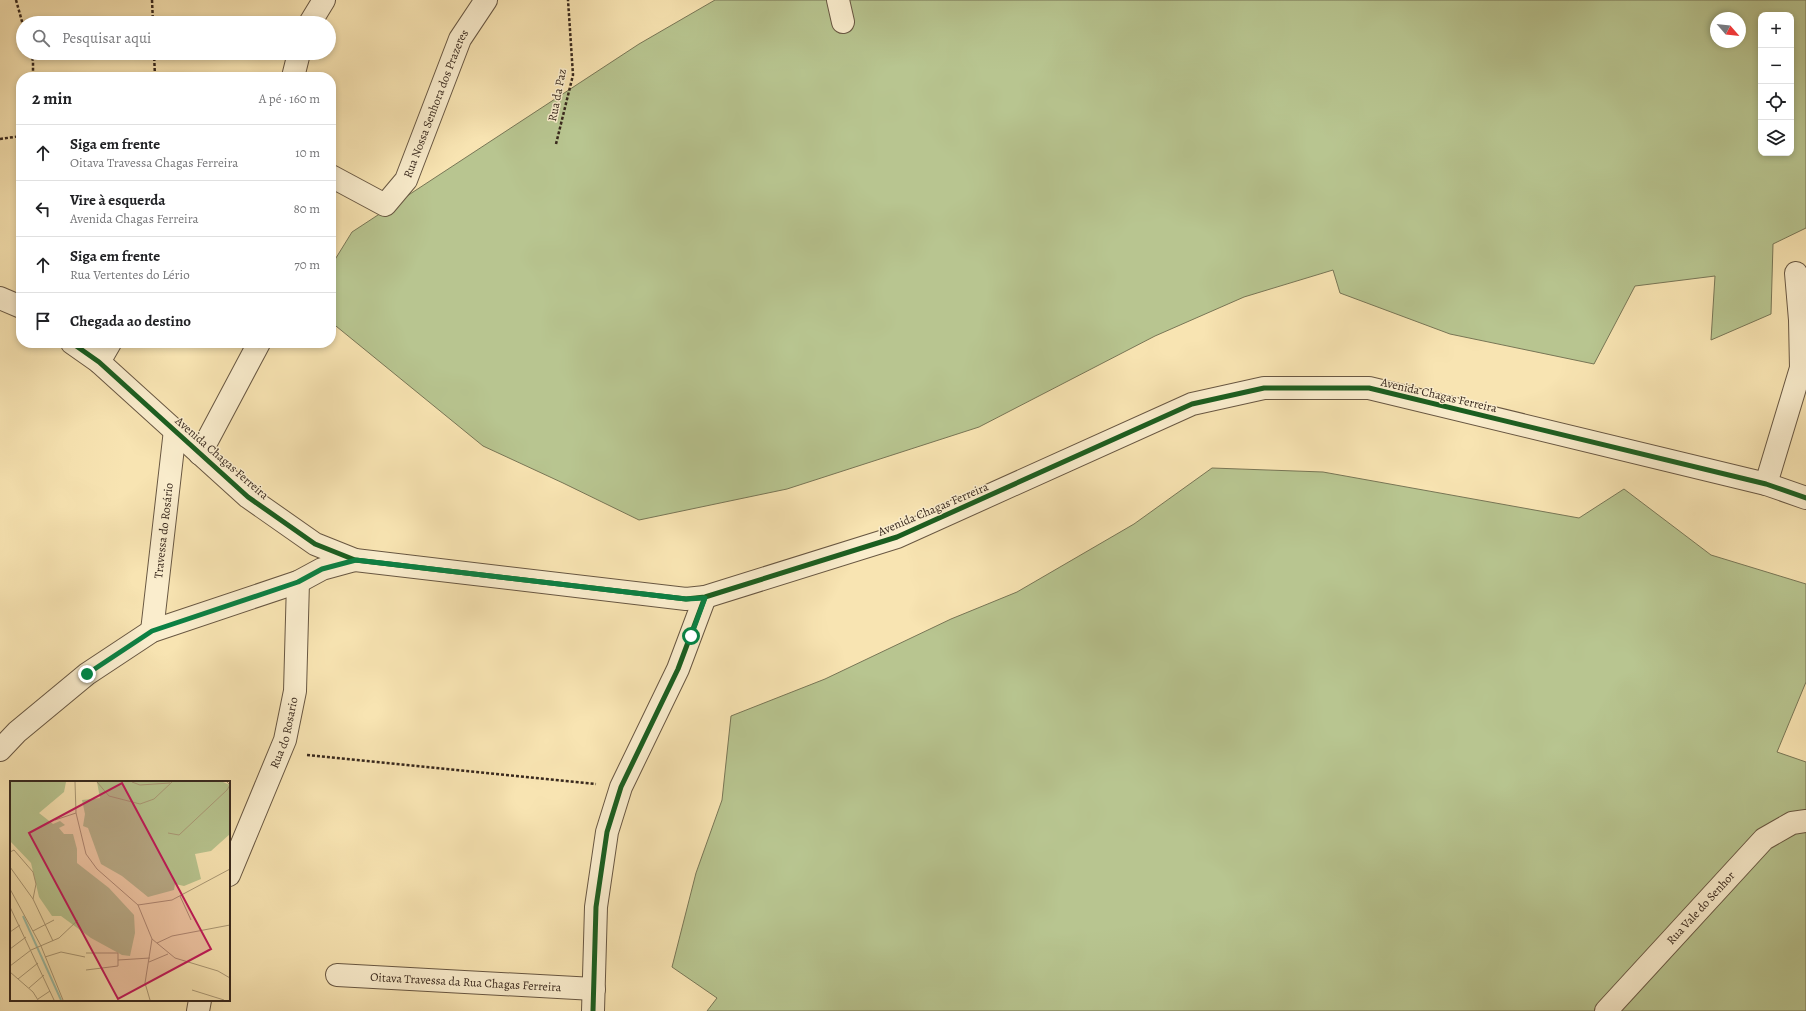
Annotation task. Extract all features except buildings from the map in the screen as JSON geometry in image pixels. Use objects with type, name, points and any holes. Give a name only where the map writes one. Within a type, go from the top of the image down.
[{"type":"street","points":[[314,16],[324,0]]},
{"type":"street","name":"Rua Nossa Senhora dos Prazeres","points":[[336,179],[385,206],[406,180],[460,40],[486,0]]},
{"type":"street","points":[[838,0],[843,22]]},
{"type":"street","points":[[294,72],[297,60]]},
{"type":"street","points":[[1766,484],[1801,368],[1800,320],[1796,274]]},
{"type":"street","points":[[0,298],[16,305]]},
{"type":"street","name":"Avenida Chagas Ferreira","points":[[79,348],[99,362],[248,497],[315,544],[356,560],[686,599],[705,598],[896,537],[1192,404],[1264,388],[1369,388],[1766,484],[1806,498]]},
{"type":"street","points":[[99,362],[107,348]]},
{"type":"street","points":[[200,454],[256,348]]},
{"type":"street","name":"Travessa do Rosário","points":[[152,631],[175,430]]},
{"type":"street","points":[[0,750],[18,732],[87,674],[152,631],[298,582],[322,569],[356,560]]},
{"type":"street","name":"Rua do Rosario","points":[[230,873],[285,740],[295,691],[298,582]]},
{"type":"street","points":[[593,1011],[596,907],[607,832],[621,787],[678,669],[705,598]]},
{"type":"street","name":"Rua Vale do Senhor","points":[[1606,1011],[1764,839],[1792,823],[1806,821]]},
{"type":"street","name":"Oitava Travessa da Rua Chagas Ferreira","points":[[337,975],[594,989]]},
{"type":"street","points":[[198,1011],[200,1001]]},
{"type":"path","points":[[16,0],[20,16]]},
{"type":"path","points":[[152,0],[153,16]]},
{"type":"path","points":[[33,60],[33,72]]},
{"type":"path","points":[[154,60],[155,72]]},
{"type":"path","points":[[0,139],[16,137]]},
{"type":"path","points":[[280,752],[621,787]]},
{"type":"green space","points":[[715,0],[1806,0],[1806,228],[1773,244],[1771,314],[1711,340],[1715,276],[1635,286],[1594,364],[1450,334],[1340,293],[1333,270],[1244,297],[1155,336],[979,427],[787,489],[639,520],[483,446],[336,326],[336,258],[352,232],[639,44]]},
{"type":"green space","points":[[1212,468],[1323,472],[1579,518],[1624,489],[1711,555],[1806,584],[1806,682],[1777,752],[1806,762],[1806,1011],[707,1011],[717,998],[672,967],[696,873],[722,800],[731,716],[825,679],[951,619],[1017,592],[1134,524]]},
{"type":"cycle path","points":[[79,348],[99,362],[248,497],[315,544],[355,560],[686,599],[705,597],[897,537],[1192,404],[1264,388],[1369,388],[1766,484],[1806,498]]},
{"type":"cycle path","points":[[593,1011],[596,907],[607,832],[621,787],[678,669],[705,597]]},
{"type":"route","points":[[87,674],[152,631],[298,582],[322,569],[356,560],[686,599],[705,598],[691,636]]}]
